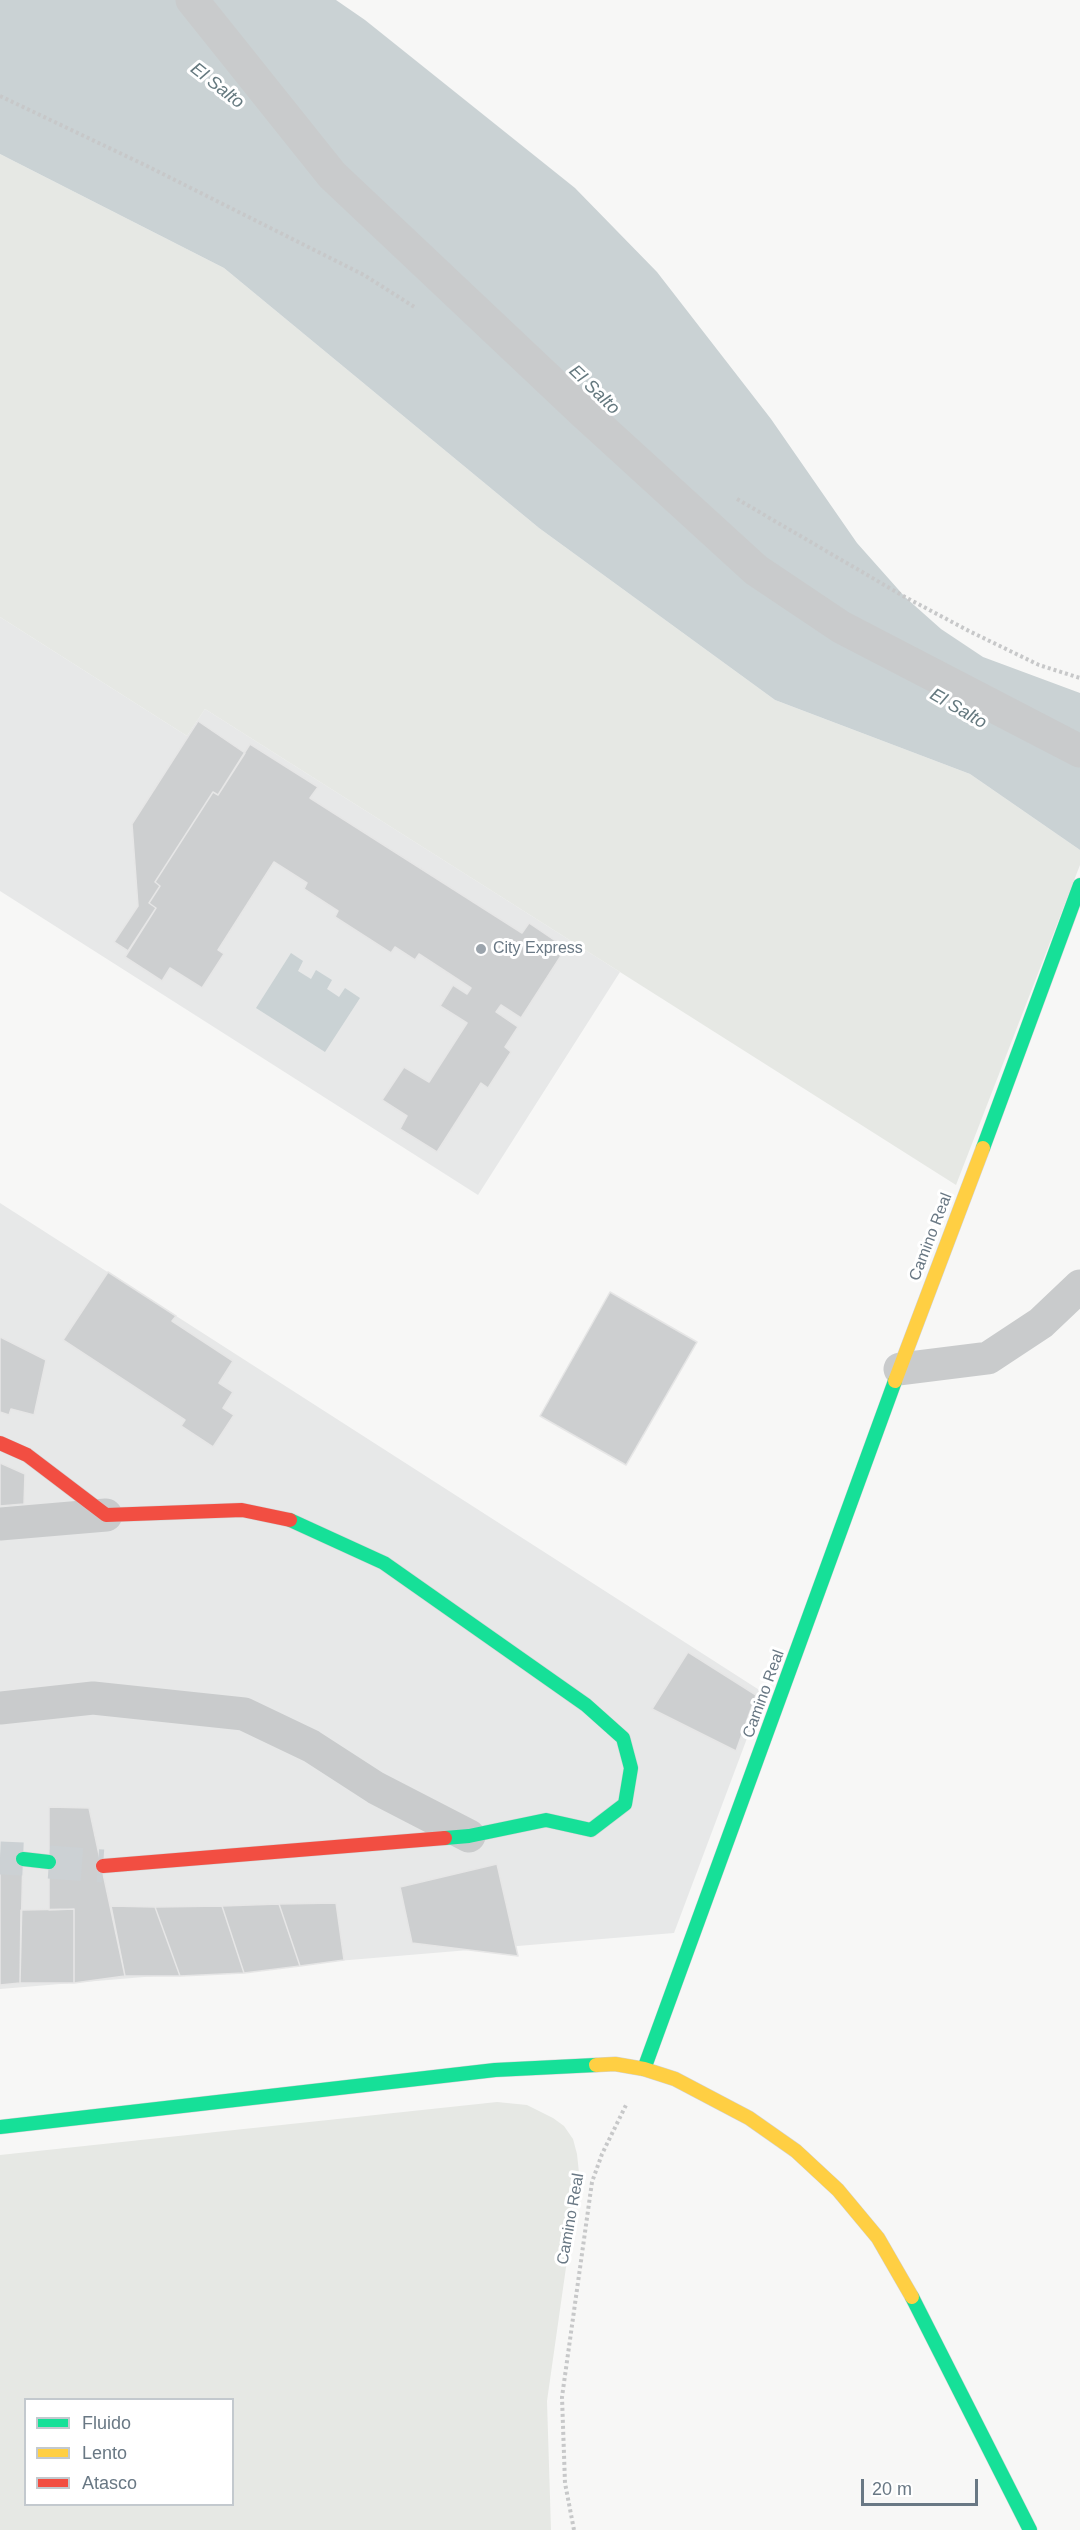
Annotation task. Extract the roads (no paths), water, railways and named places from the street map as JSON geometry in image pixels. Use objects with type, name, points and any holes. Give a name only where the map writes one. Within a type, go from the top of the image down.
[{"type":"street","points":[[192,0],[332,175],[583,412],[756,570],[841,627],[1080,751]]},
{"type":"street","name":"Camino Real","points":[[644,2069],[1080,885]]},
{"type":"street","points":[[900,1369],[988,1358],[1041,1323],[1080,1286]]},
{"type":"street","points":[[0,1443],[27,1455],[106,1515]]},
{"type":"street","points":[[0,1524],[106,1515],[242,1510],[291,1520],[384,1563],[586,1705],[623,1738],[631,1768],[625,1804],[591,1830],[546,1820],[469,1836],[103,1866]]},
{"type":"street","points":[[0,1708],[93,1698],[244,1714],[311,1746],[376,1788],[469,1836]]},
{"type":"street","points":[[23,1860],[49,1862]]},
{"type":"street","points":[[0,2127],[495,2070],[598,2064],[644,2069],[700,2091],[758,2124],[796,2151],[838,2190],[859,2215],[893,2261],[954,2376],[1030,2530]]},
{"type":"water","name":"El Salto","points":[[0,0],[336,0],[365,20],[575,188],[657,272],[771,419],[857,543],[905,597],[941,629],[983,657],[1080,693],[1080,850],[970,774],[775,700],[539,528],[224,268],[0,154]]},
{"type":"water","points":[[291,953],[303,961],[298,971],[311,979],[316,970],[332,980],[327,989],[339,997],[345,988],[360,998],[325,1052],[256,1008]]},
{"type":"tunnel","points":[[0,1858],[23,1859]]},
{"type":"tunnel","points":[[49,1862],[103,1866]]},
{"type":"place","name":"City Express","points":[[481,949]]}]
